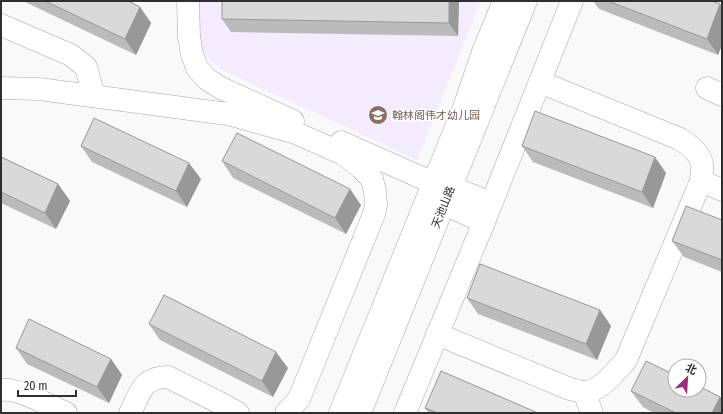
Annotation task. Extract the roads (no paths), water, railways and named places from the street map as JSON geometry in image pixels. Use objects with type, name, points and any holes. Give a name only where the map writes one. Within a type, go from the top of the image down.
[{"type":"street","points":[[188,1],[189,37],[192,54],[198,68],[207,79],[221,88],[488,212]]},
{"type":"street","name":"天池山路","points":[[360,413],[444,191],[463,110],[484,49],[504,1]]},
{"type":"street","name":"天池山路","points":[[340,413],[444,191],[526,1]]},
{"type":"street","points":[[405,413],[488,212],[572,1]]},
{"type":"street","points":[[1,25],[71,55],[86,67],[94,96]]},
{"type":"street","points":[[438,334],[570,389],[584,392],[597,388],[608,381],[626,360],[701,181],[702,164],[697,154],[680,139],[540,82]]},
{"type":"street","points":[[1,88],[39,89],[228,114],[296,133],[343,154],[372,179],[376,205],[374,214],[299,399],[286,413]]},
{"type":"street","points":[[701,181],[722,190]]},
{"type":"street","points":[[130,413],[144,385],[150,380],[160,377],[168,377],[238,413]]},
{"type":"street","points":[[3,388],[21,392],[66,413]]},
{"type":"street","points":[[584,392],[592,413]]},
{"type":"place","name":"翰林阁伟才幼儿园","points":[[378,115]]}]
